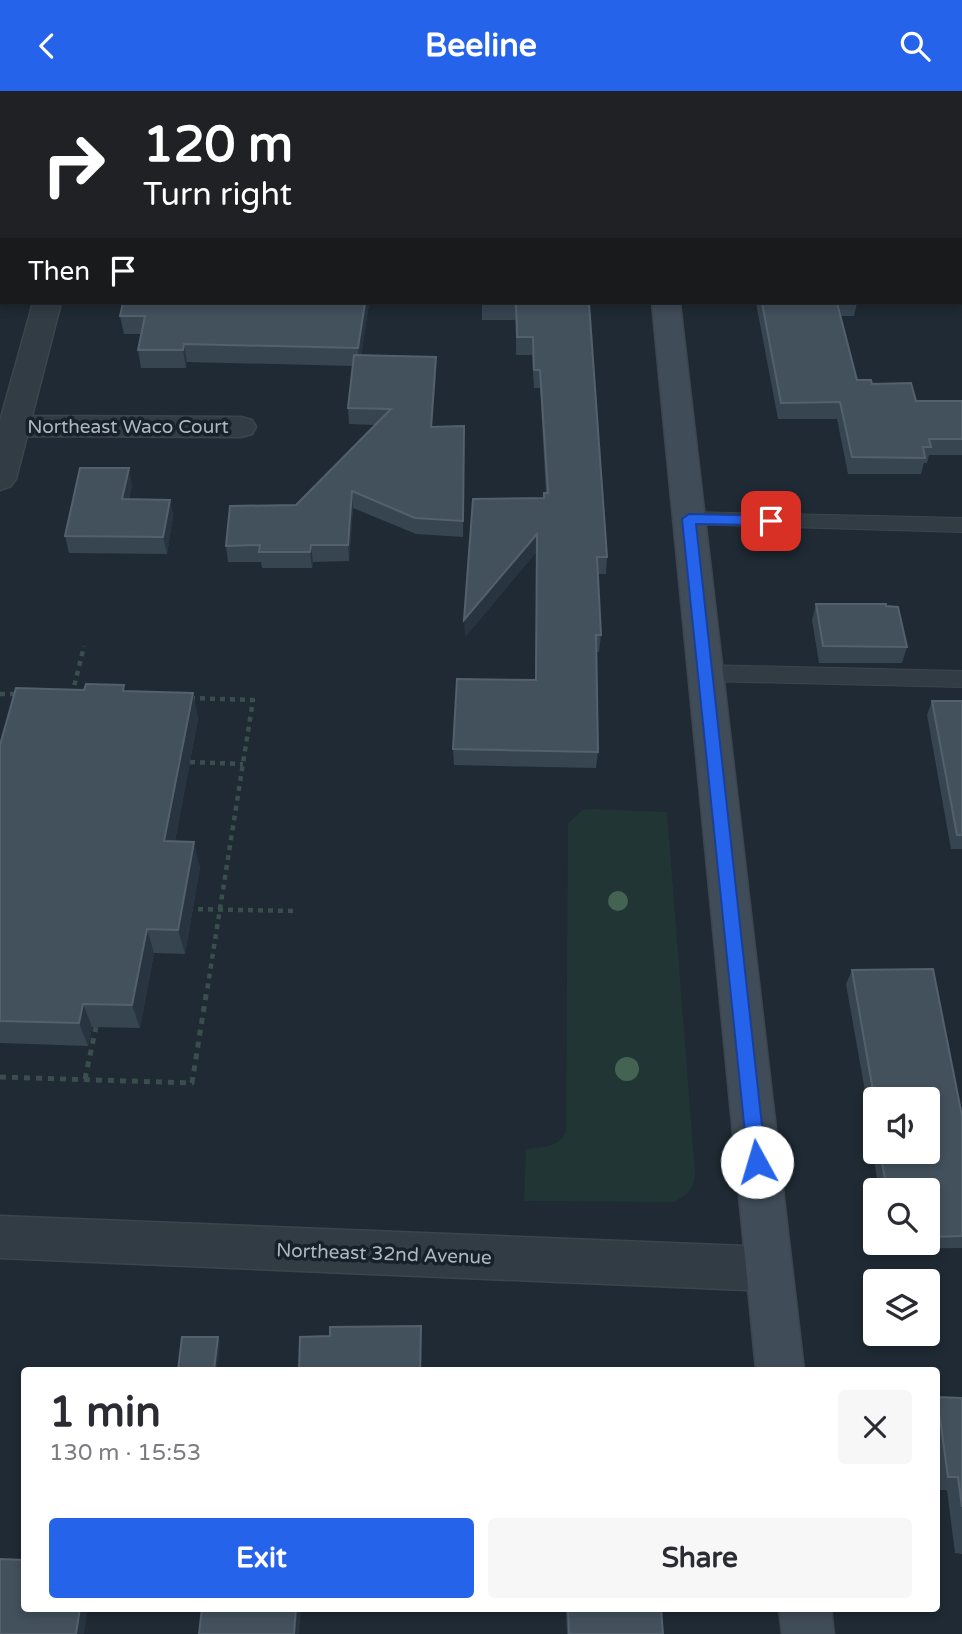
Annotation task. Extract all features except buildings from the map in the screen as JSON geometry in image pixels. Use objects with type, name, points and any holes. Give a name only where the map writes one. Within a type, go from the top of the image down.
[{"type":"street","points":[[0,479],[46,305]]},
{"type":"street","points":[[666,305],[780,1367]]},
{"type":"street","name":"Northeast Waco Court","points":[[14,426],[241,427]]},
{"type":"street","name":"Northeast 32nd Avenue","points":[[0,1237],[769,1269]]},
{"type":"street","points":[[805,1612],[808,1634]]},
{"type":"lane","points":[[689,519],[962,525]]},
{"type":"lane","points":[[705,673],[962,680]]},
{"type":"path","points":[[72,696],[84,646]]},
{"type":"path","points":[[0,694],[24,694]]},
{"type":"path","points":[[60,695],[83,696]]},
{"type":"path","points":[[0,1077],[192,1083],[253,700],[184,698]]},
{"type":"path","points":[[190,762],[243,764]]},
{"type":"path","points":[[182,909],[296,911]]},
{"type":"path","points":[[85,1079],[96,1027]]},
{"type":"green space","points":[[582,810],[667,812],[695,1173],[689,1191],[674,1202],[524,1201],[526,1149],[554,1144],[566,1132],[568,824]]},
{"type":"route","points":[[757,1162],[689,519],[771,521]]}]
